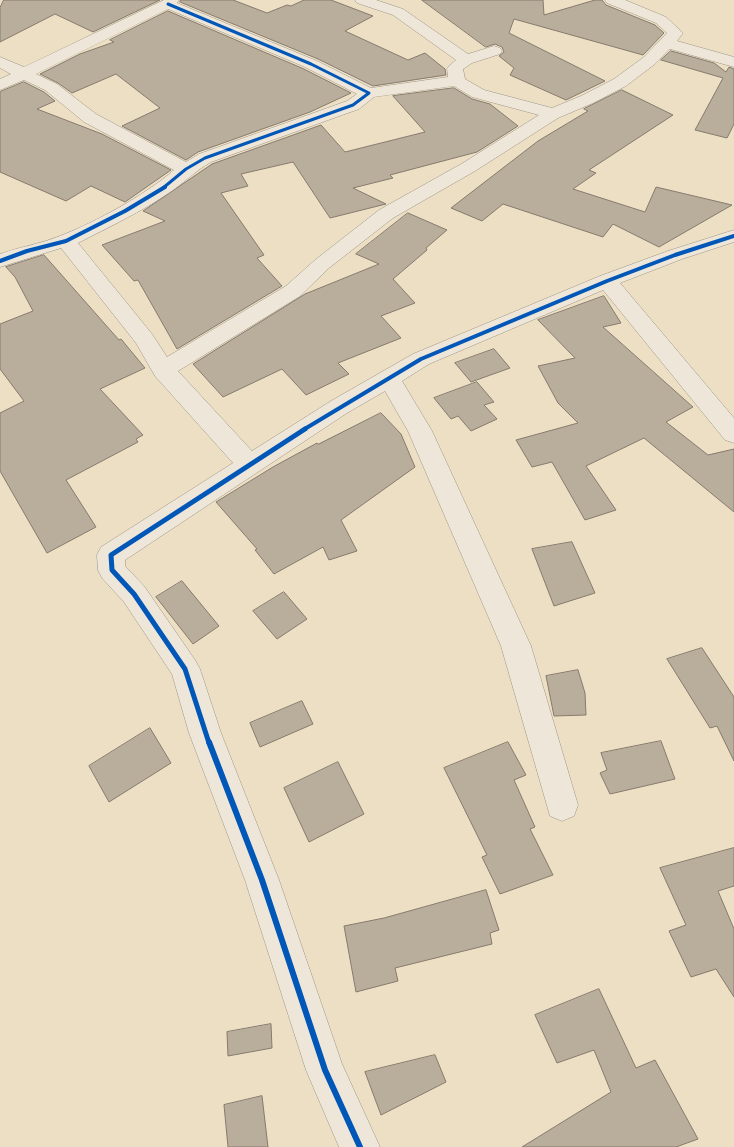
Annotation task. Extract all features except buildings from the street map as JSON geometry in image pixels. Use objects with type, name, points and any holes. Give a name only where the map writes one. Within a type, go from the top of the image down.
[{"type":"street","points":[[362,0],[398,12],[466,60]]},
{"type":"street","points":[[163,370],[293,291],[348,242],[386,214],[469,166],[552,114],[582,104],[614,88],[636,72],[668,43],[675,33],[661,20],[612,0]]},
{"type":"street","points":[[0,84],[170,2],[312,64],[368,93]]},
{"type":"street","points":[[668,43],[734,62]]},
{"type":"street","points":[[494,51],[466,60],[455,68],[457,81],[466,90],[517,102],[552,114]]},
{"type":"street","points":[[0,62],[26,73],[51,87],[90,118],[186,169]]},
{"type":"street","points":[[0,261],[27,251],[66,241],[125,211],[166,187],[186,169],[205,158],[353,105],[368,93],[457,81]]},
{"type":"street","points":[[360,1147],[325,1070],[262,880],[206,733],[186,669],[134,594],[112,570],[111,555],[249,464],[388,377],[421,359],[607,281],[674,255],[734,236]]},
{"type":"street","points":[[66,241],[144,339],[163,370],[249,464]]},
{"type":"street","points":[[607,281],[734,434]]},
{"type":"street","points":[[388,377],[420,431],[516,646],[562,805]]},
{"type":"cycle path","points":[[0,261],[27,251],[66,241],[125,211],[165,187],[186,169],[205,158],[353,105],[369,93],[311,64],[168,4]]},
{"type":"cycle path","points":[[360,1147],[325,1070],[262,880],[205,733],[185,669],[134,594],[112,570],[111,555],[339,407],[421,359],[607,281],[675,255],[734,236]]}]
